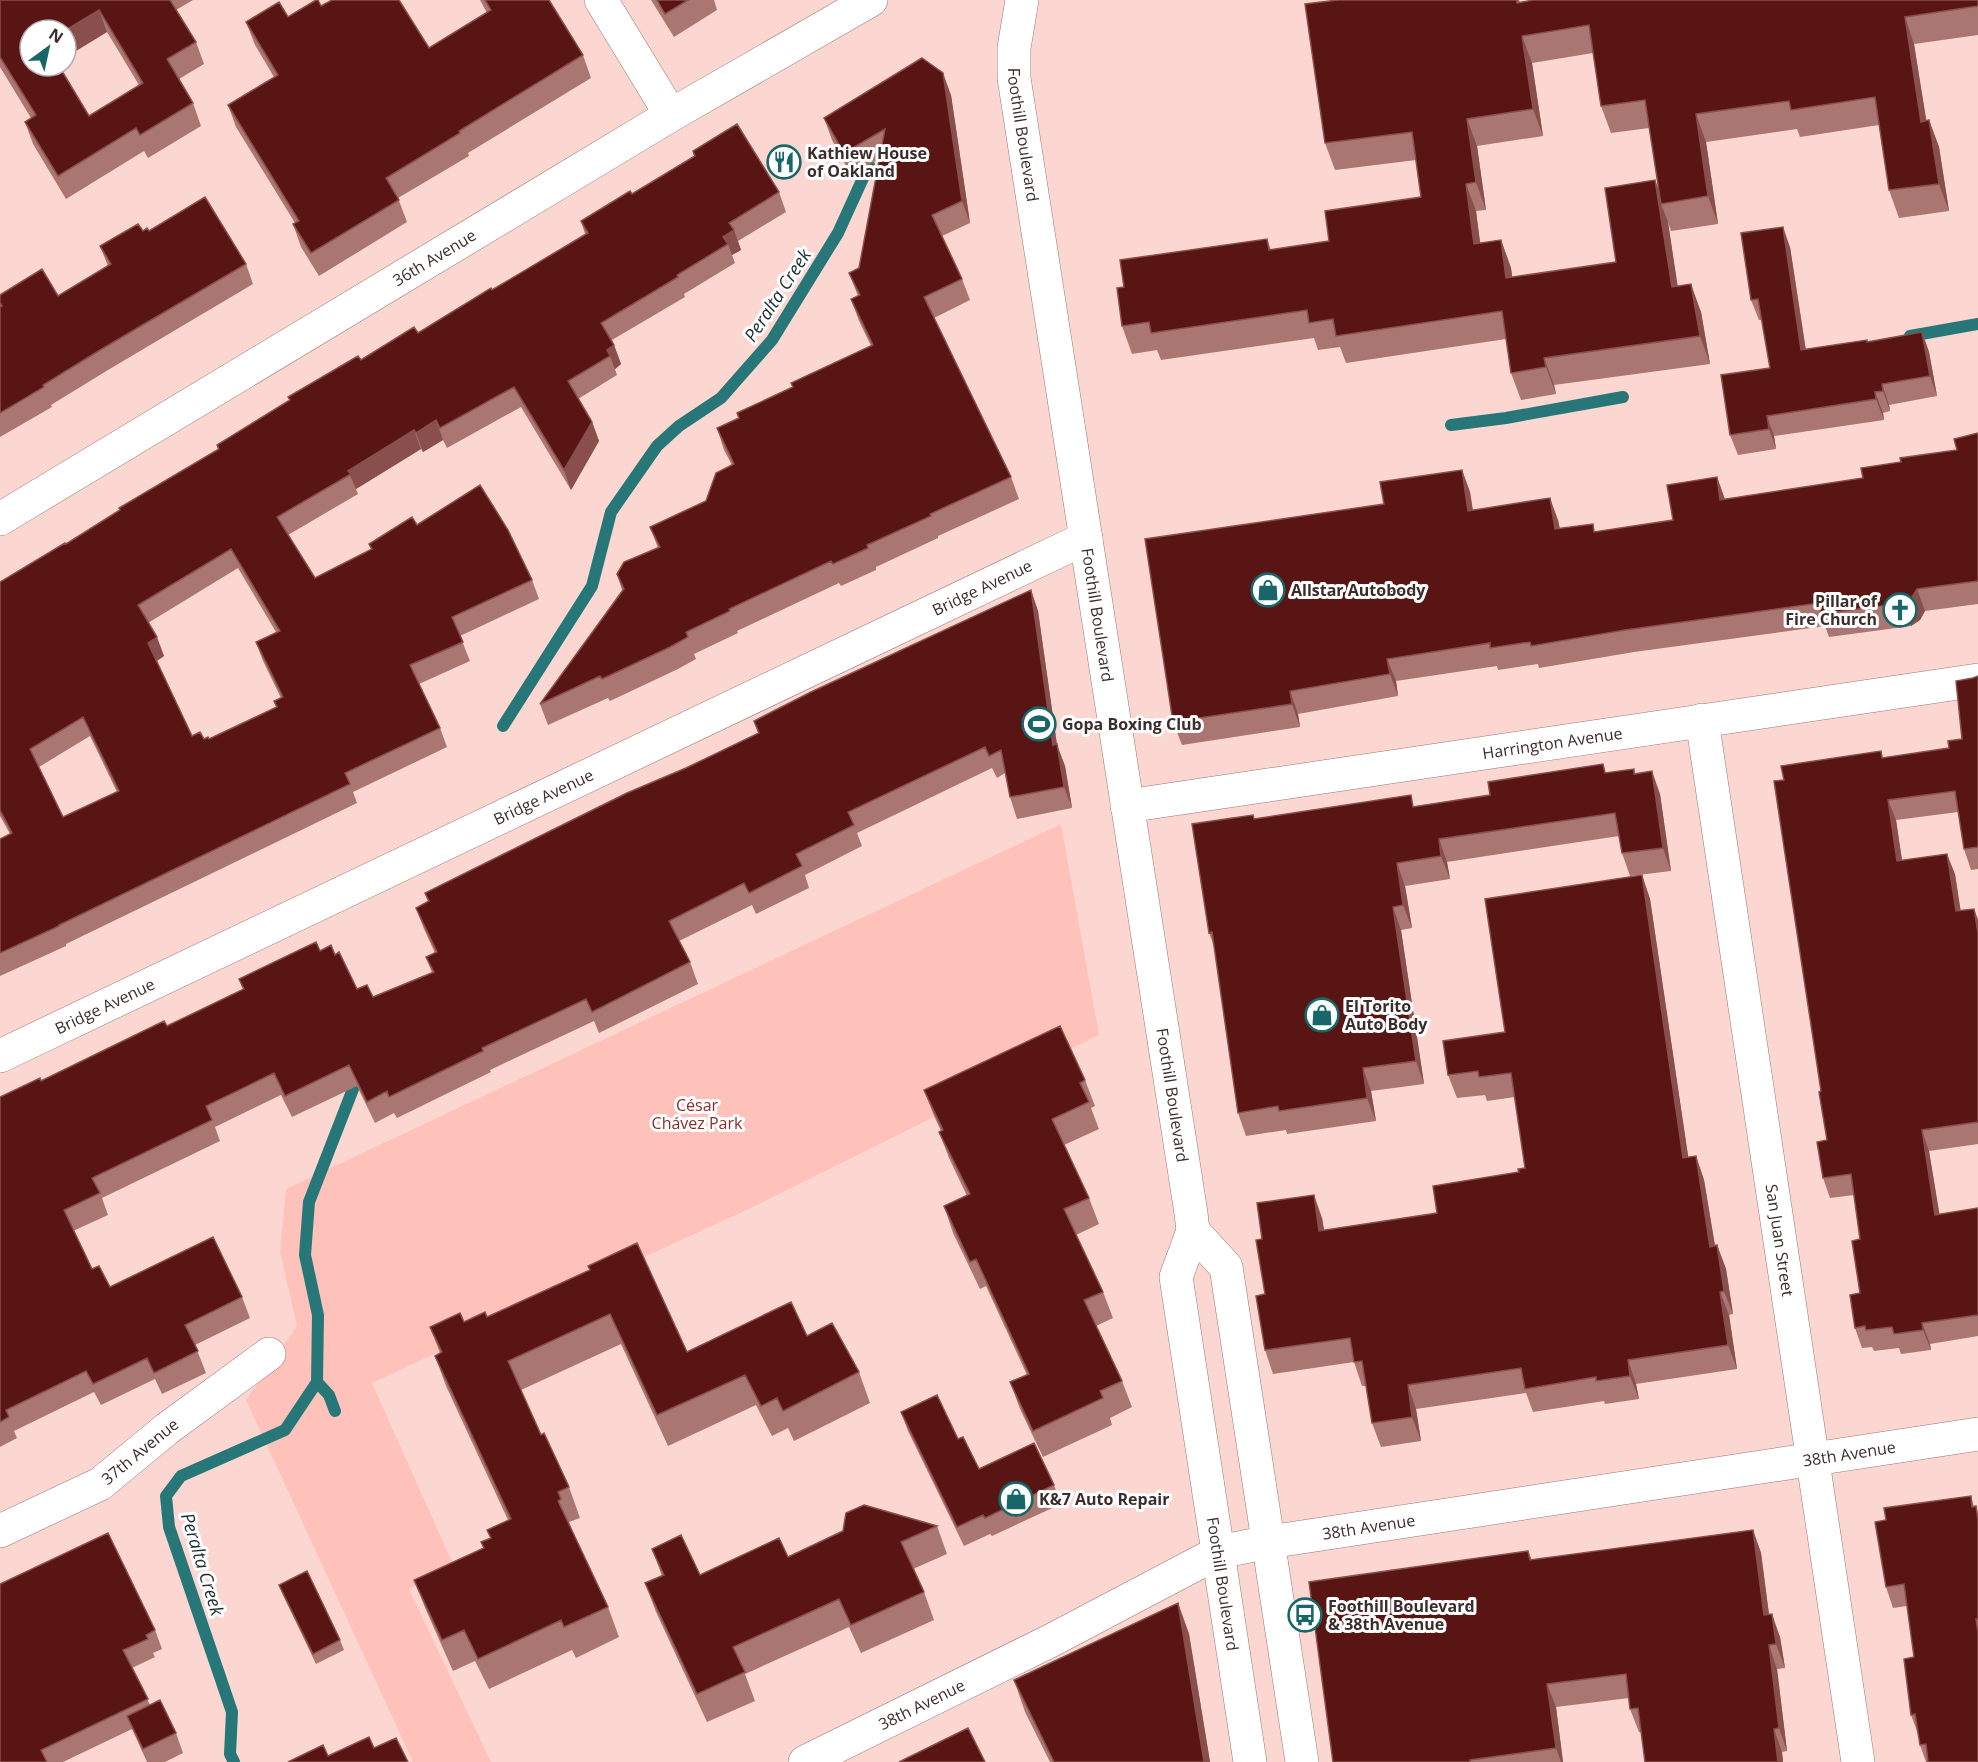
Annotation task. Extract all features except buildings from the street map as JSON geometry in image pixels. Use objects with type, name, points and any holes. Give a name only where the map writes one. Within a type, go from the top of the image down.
[{"type":"street","points":[[601,0],[671,115]]},
{"type":"street","name":"36th Avenue","points":[[0,519],[671,115],[871,0]]},
{"type":"street","name":"Foothill Boulevard","points":[[1022,0],[1014,48],[1014,78],[1193,1232],[1176,1277],[1250,1762]]},
{"type":"street","name":"Bridge Avenue","points":[[0,1056],[1086,538]]},
{"type":"street","name":"Harrington Avenue","points":[[1127,806],[1978,680]]},
{"type":"street","name":"San Juan Street","points":[[1702,720],[1858,1762]]},
{"type":"street","points":[[1193,1232],[1226,1267],[1302,1762]]},
{"type":"street","name":"37th Avenue","points":[[0,1531],[100,1484],[168,1428],[269,1354]]},
{"type":"street","name":"38th Avenue","points":[[805,1762],[1052,1640],[1219,1552],[1269,1542],[1978,1434]]},
{"type":"green space","name":"César Chávez Park","points":[[1061,824],[1099,1035],[755,1206],[372,1383],[453,1564],[409,1589],[491,1762],[413,1762],[246,1400],[297,1326],[280,1252],[286,1189]]},
{"type":"waterway","name":"Peralta Creek","points":[[503,726],[592,586],[611,512],[657,446],[679,426],[721,398],[772,340],[838,233],[869,165]]},
{"type":"waterway","points":[[1910,336],[1978,324]]},
{"type":"waterway","points":[[1451,425],[1506,418],[1623,397]]},
{"type":"waterway","name":"Peralta Creek","points":[[234,1762],[230,1754],[232,1712],[169,1527],[166,1496],[181,1476],[285,1430],[317,1382],[318,1315],[305,1255],[309,1202],[353,1089]]},
{"type":"waterway","name":"Peralta Creek","points":[[317,1382],[329,1395],[335,1411]]},
{"type":"place","name":"Kathiew House of Oakland","points":[[784,162]]},
{"type":"place","name":"Allstar Autobody","points":[[1268,590]]},
{"type":"place","name":"Pillar of Fire Church","points":[[1900,610]]},
{"type":"place","name":"Gopa Boxing Club","points":[[1039,724]]},
{"type":"place","name":"El Torito Auto Body","points":[[1322,1015]]},
{"type":"place","name":"K&7 Auto Repair","points":[[1016,1499]]},
{"type":"place","name":"Foothill Boulevard & 38th Avenue","points":[[1305,1615]]}]
